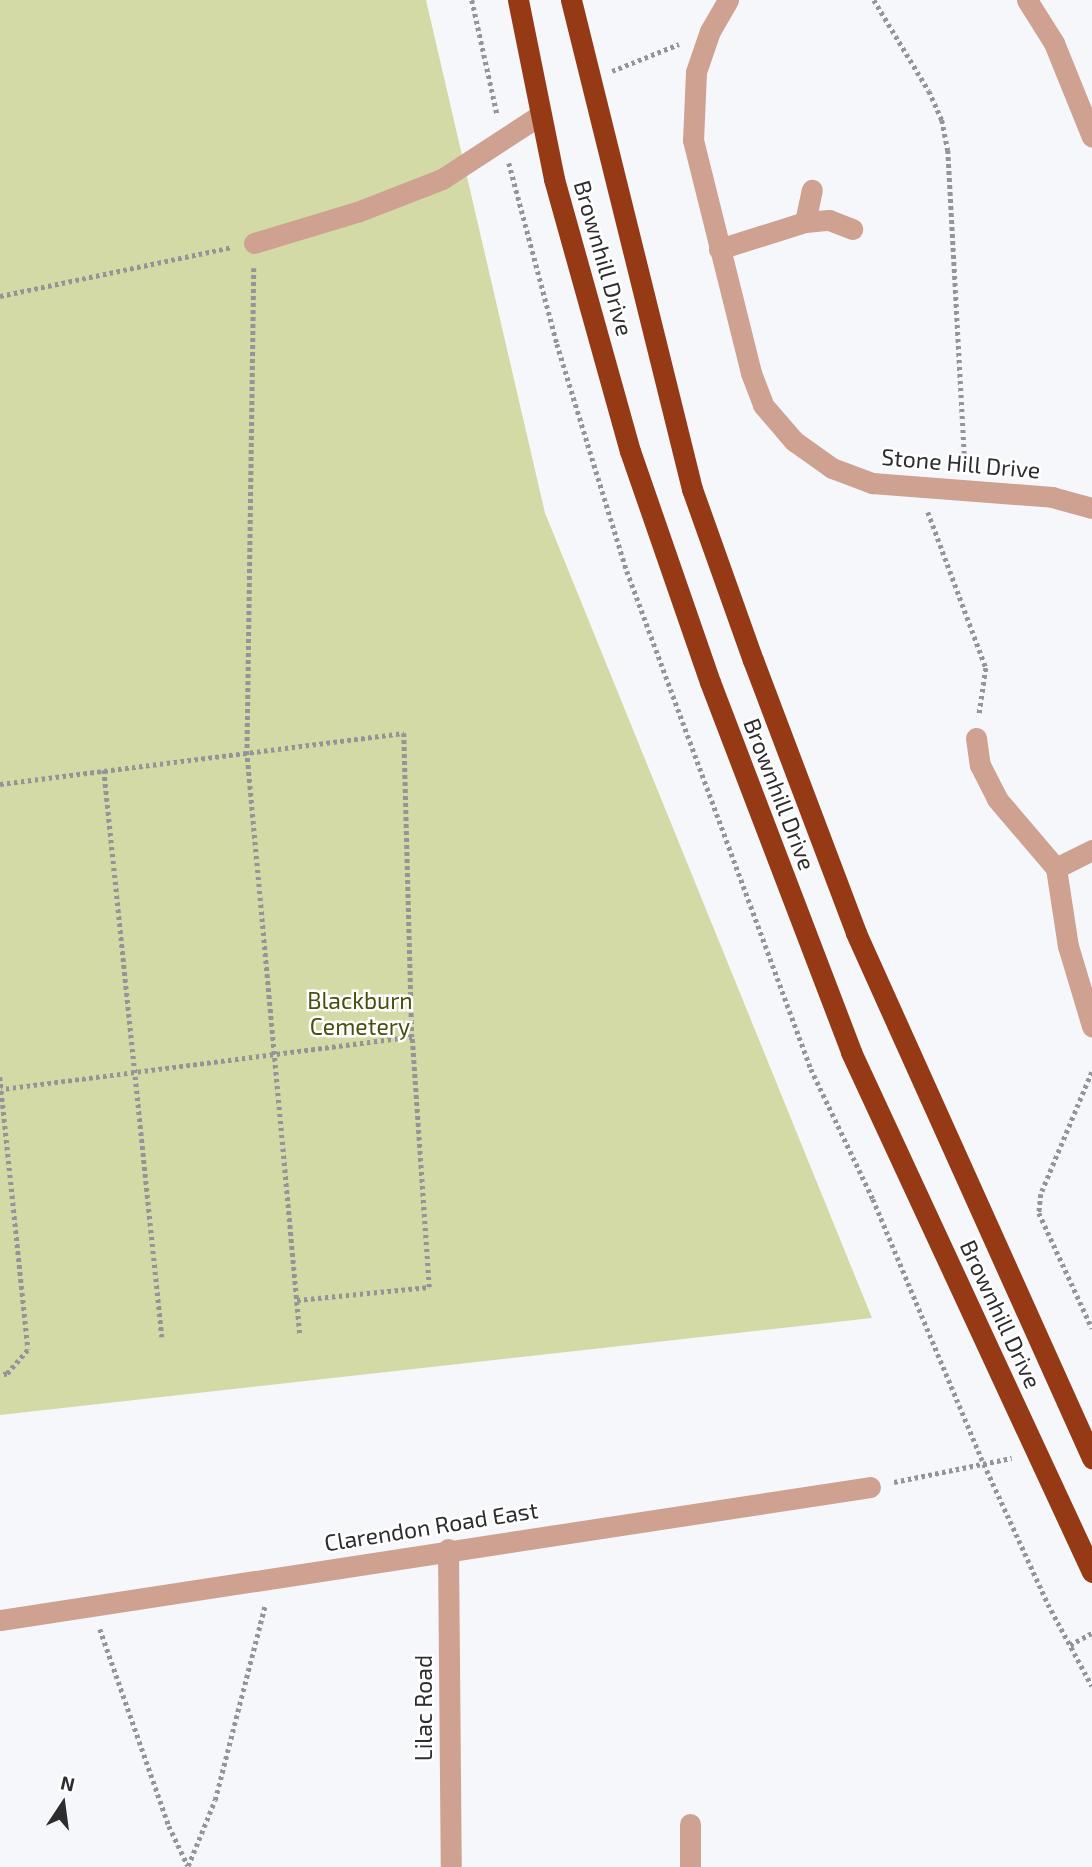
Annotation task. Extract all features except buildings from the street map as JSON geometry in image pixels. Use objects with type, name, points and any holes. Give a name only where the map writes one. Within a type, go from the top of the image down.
[{"type":"highway","name":"Brownhill Drive","points":[[518,0],[540,115],[630,451],[710,682],[851,1052],[1092,1572]]},
{"type":"highway","name":"Brownhill Drive","points":[[571,0],[692,489],[752,660],[856,933],[1092,1458]]},
{"type":"street","points":[[1027,0],[1054,43],[1092,137]]},
{"type":"street","name":"Stone Hill Drive","points":[[727,1],[710,31],[696,72],[694,140],[719,249],[763,405],[794,441],[832,468],[872,483],[967,494],[1052,497],[1092,508]]},
{"type":"street","points":[[254,243],[357,212],[442,179],[540,115]]},
{"type":"street","points":[[805,222],[812,190]]},
{"type":"street","points":[[719,249],[805,222],[829,220],[852,229]]},
{"type":"street","points":[[976,738],[981,765],[997,799],[1056,868],[1068,946],[1092,1026]]},
{"type":"street","points":[[1056,868],[1092,850]]},
{"type":"street","name":"Clarendon Road East","points":[[0,1620],[448,1549],[870,1487]]},
{"type":"street","name":"Lilac Road","points":[[448,1549],[451,1867]]},
{"type":"street","points":[[690,1824],[691,1867]]},
{"type":"path","points":[[874,0],[929,91],[948,150],[967,494]]},
{"type":"path","points":[[590,80],[710,31]]},
{"type":"path","points":[[0,296],[254,243],[247,751],[300,1334]]},
{"type":"path","points":[[919,488],[986,668],[976,738]]},
{"type":"path","points":[[0,784],[404,733],[412,1037],[429,1287],[297,1300]]},
{"type":"path","points":[[104,770],[162,1337]]},
{"type":"path","points":[[1,1090],[275,1058],[412,1037]]},
{"type":"path","points":[[1092,1072],[1041,1194],[1039,1213],[1092,1328]]},
{"type":"path","points":[[0,1077],[28,1350],[7,1374],[0,1375]]},
{"type":"path","points":[[870,1487],[1037,1453]]},
{"type":"path","points":[[188,1866],[215,1800],[273,1577]]},
{"type":"path","points":[[93,1605],[159,1800],[188,1866]]},
{"type":"path","points":[[1070,1645],[1092,1633]]},
{"type":"green space","name":"Blackburn Cemetery","points":[[0,0],[426,0],[545,513],[872,1318],[0,1415]]}]
